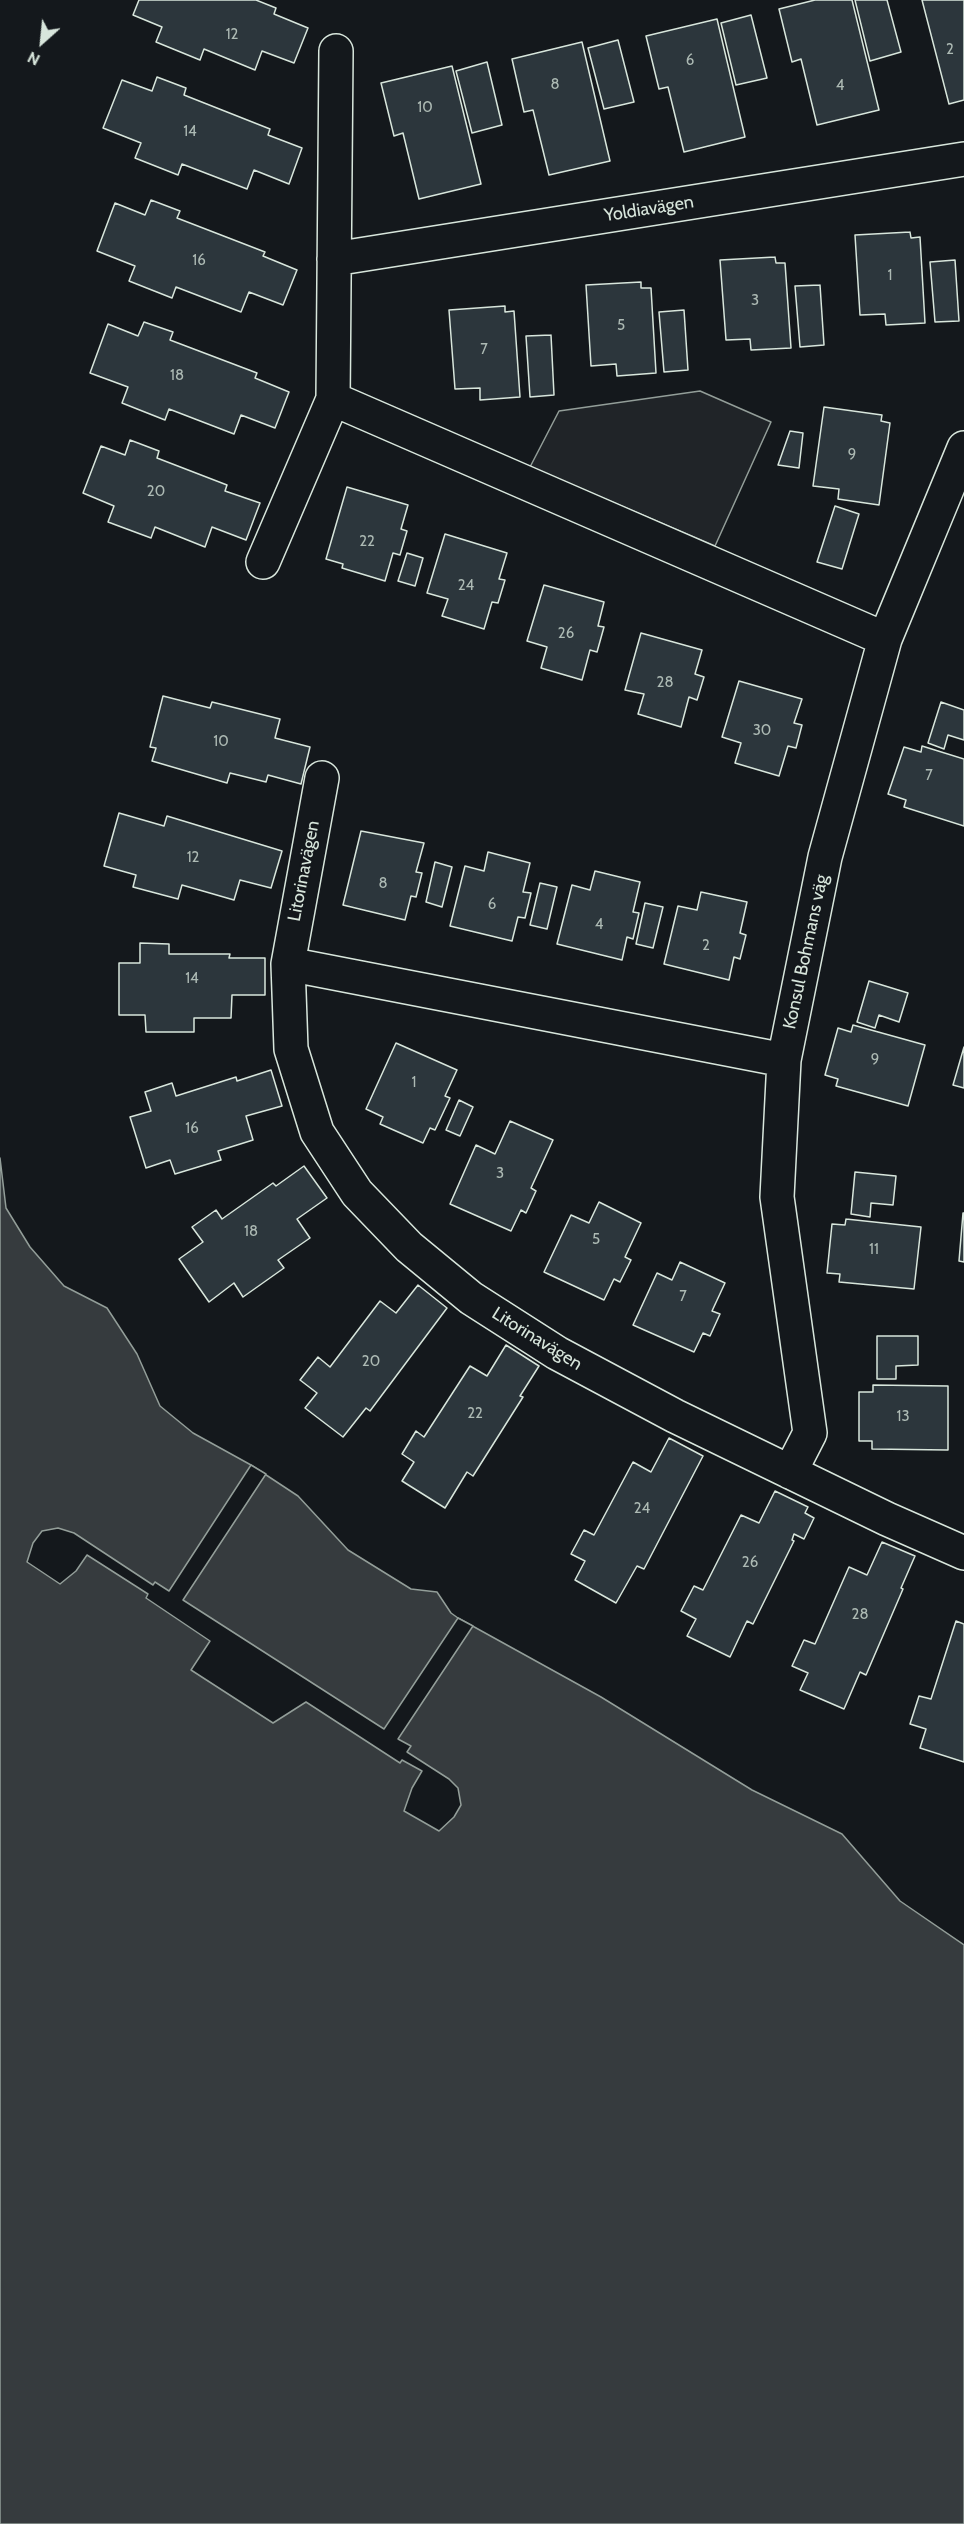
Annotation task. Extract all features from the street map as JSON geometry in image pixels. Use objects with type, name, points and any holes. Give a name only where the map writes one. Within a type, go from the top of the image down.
[{"type":"street","points":[[263,562],[333,399],[336,51]]},
{"type":"street","name":"Yoldiavägen","points":[[334,259],[964,159]]},
{"type":"street","points":[[333,399],[885,639]]},
{"type":"street","name":"Konsul Bohmans väg","points":[[790,1472],[810,1432],[777,1197],[784,1060],[825,857],[885,639],[964,448]]},
{"type":"street","name":"Litorinavägen","points":[[322,778],[288,964],[291,1049],[317,1132],[357,1192],[409,1247],[471,1298],[558,1353],[675,1416],[964,1553]]},
{"type":"street","points":[[288,964],[784,1060]]},
{"type":"shaded area","points":[[700,391],[771,422],[715,546],[530,467],[559,411]]},
{"type":"shaded area","points":[[0,1158],[6,1208],[30,1247],[64,1286],[107,1308],[137,1354],[160,1406],[193,1433],[251,1465],[298,1496],[348,1550],[411,1589],[437,1592],[451,1613],[458,1618],[601,1697],[752,1790],[842,1834],[900,1901],[964,1945],[964,2524],[0,2524]]},
{"type":"pier","points":[[251,1465],[266,1474],[183,1600],[384,1729],[458,1618],[473,1626],[398,1739],[411,1746],[407,1752],[449,1779],[458,1788],[461,1805],[454,1817],[439,1831],[404,1811],[412,1788],[422,1771],[402,1760],[400,1763],[306,1702],[273,1723],[191,1670],[210,1641],[146,1598],[148,1594],[87,1555],[76,1571],[60,1584],[27,1562],[33,1543],[42,1531],[58,1528],[74,1533],[153,1585],[155,1582],[169,1591]]},
{"type":"building","points":[[139,0],[256,0],[276,8],[274,14],[308,28],[294,63],[262,51],[255,70],[204,49],[200,60],[156,42],[162,27],[133,15]]},
{"type":"building","points":[[815,0],[852,0],[879,110],[817,125],[801,59],[792,62],[779,9]]},
{"type":"building","points":[[855,0],[887,0],[901,52],[870,61]]},
{"type":"building","points":[[922,0],[964,0],[964,100],[949,104]]},
{"type":"building","points":[[751,15],[767,78],[736,85],[721,23]]},
{"type":"building","points":[[717,19],[745,137],[684,152],[668,87],[659,89],[646,36]]},
{"type":"building","points":[[618,40],[634,102],[604,109],[588,48]]},
{"type":"building","points":[[582,42],[610,161],[549,175],[533,110],[524,112],[512,59]]},
{"type":"building","points":[[487,62],[502,125],[472,133],[456,71]]},
{"type":"building","points":[[452,66],[481,184],[419,199],[403,133],[394,136],[381,83]]},
{"type":"building","points":[[157,77],[186,88],[184,95],[270,129],[268,135],[302,148],[289,184],[254,170],[247,189],[182,164],[178,175],[135,158],[141,143],[103,128],[122,80],[152,91]]},
{"type":"building","points":[[151,200],[180,211],[177,218],[265,252],[263,256],[297,270],[283,305],[249,292],[241,312],[176,287],[172,298],[129,281],[135,266],[97,251],[115,203],[145,215]]},
{"type":"building","points":[[910,232],[911,238],[920,237],[925,323],[886,325],[885,314],[860,315],[855,235]]},
{"type":"building","points":[[775,257],[776,263],[785,263],[791,348],[751,350],[750,339],[726,340],[720,260]]},
{"type":"building","points":[[955,260],[959,321],[935,322],[930,262]]},
{"type":"building","points":[[641,282],[641,288],[651,288],[656,373],[617,376],[616,364],[591,366],[586,285]]},
{"type":"building","points":[[820,285],[824,345],[800,347],[795,286]]},
{"type":"building","points":[[505,306],[505,312],[514,311],[520,397],[480,400],[480,388],[455,389],[449,310]]},
{"type":"building","points":[[684,310],[688,370],[664,372],[659,312]]},
{"type":"building","points":[[144,322],[173,332],[170,340],[257,373],[255,378],[289,392],[275,428],[241,415],[234,434],[169,409],[165,420],[122,403],[128,387],[90,373],[108,324],[138,336]]},
{"type":"building","points":[[551,335],[554,395],[530,397],[526,336]]},
{"type":"building","points":[[824,407],[882,415],[881,421],[890,423],[879,505],[838,499],[839,489],[813,486]]},
{"type":"building","points":[[790,431],[803,433],[799,468],[778,465]]},
{"type":"building","points":[[130,440],[159,451],[157,458],[227,485],[225,491],[260,503],[246,540],[212,527],[205,547],[155,527],[151,538],[108,522],[114,506],[83,493],[101,446],[125,455]]},
{"type":"building","points":[[347,487],[408,505],[401,529],[407,531],[400,555],[393,553],[385,581],[342,568],[343,564],[326,559]]},
{"type":"building","points":[[835,506],[859,514],[842,569],[817,562]]},
{"type":"building","points":[[445,534],[507,553],[499,579],[505,580],[498,603],[492,602],[484,629],[442,616],[448,599],[427,593]]},
{"type":"building","points":[[407,553],[423,558],[415,586],[398,581]]},
{"type":"building","points":[[544,585],[604,602],[598,626],[604,627],[597,652],[590,650],[582,680],[541,668],[547,647],[527,641]]},
{"type":"building","points":[[641,633],[702,650],[695,674],[704,677],[697,700],[689,697],[681,727],[638,714],[644,694],[625,690]]},
{"type":"building","points":[[739,681],[802,699],[794,723],[802,725],[796,748],[788,746],[779,776],[735,763],[741,743],[722,737]]},
{"type":"building","points":[[163,696],[210,708],[212,702],[280,719],[275,738],[310,747],[301,784],[268,775],[266,782],[230,773],[227,783],[152,761],[156,748],[150,747]]},
{"type":"building","points":[[941,702],[964,710],[964,740],[948,735],[944,749],[928,743]]},
{"type":"building","points":[[922,746],[964,759],[964,826],[904,807],[906,800],[888,794],[904,747],[921,752]]},
{"type":"building","points":[[119,813],[164,826],[167,816],[282,851],[271,888],[240,880],[234,900],[182,885],[178,899],[133,887],[136,875],[104,866]]},
{"type":"building","points":[[361,831],[424,843],[416,872],[422,873],[416,897],[411,896],[405,920],[343,905]]},
{"type":"building","points":[[488,852],[530,863],[523,892],[531,893],[525,918],[518,917],[512,941],[450,926],[465,866],[484,871]]},
{"type":"building","points":[[435,862],[452,867],[442,907],[426,902]]},
{"type":"building","points":[[595,871],[640,882],[633,912],[639,913],[633,939],[627,937],[622,960],[557,944],[572,885],[590,890]]},
{"type":"building","points":[[540,883],[557,887],[547,929],[530,925]]},
{"type":"building","points":[[701,892],[747,902],[740,933],[746,935],[740,959],[734,957],[729,980],[664,964],[678,906],[697,910]]},
{"type":"building","points":[[645,903],[663,907],[653,948],[636,944]]},
{"type":"building","points":[[140,943],[169,944],[169,954],[230,954],[229,958],[265,958],[265,995],[232,995],[231,1018],[194,1018],[194,1032],[146,1032],[145,1015],[119,1015],[119,963],[140,963]]},
{"type":"building","points":[[869,981],[908,993],[899,1022],[879,1015],[875,1028],[857,1022]]},
{"type":"building","points":[[853,1025],[925,1045],[908,1106],[836,1086],[838,1079],[825,1075],[838,1028],[851,1032]]},
{"type":"building","points":[[396,1043],[457,1070],[445,1096],[450,1098],[435,1130],[430,1128],[423,1143],[380,1124],[383,1117],[366,1109]]},
{"type":"building","points":[[964,1047],[964,1088],[953,1085]]},
{"type":"building","points":[[271,1070],[282,1106],[246,1116],[253,1140],[218,1151],[221,1160],[175,1174],[170,1160],[146,1168],[130,1117],[151,1111],[145,1092],[172,1083],[176,1096],[236,1077],[237,1081]]},
{"type":"building","points":[[459,1100],[473,1107],[460,1136],[446,1130]]},
{"type":"building","points":[[510,1121],[553,1140],[531,1188],[536,1191],[526,1213],[521,1210],[511,1231],[450,1204],[476,1145],[495,1154]]},
{"type":"building","points":[[304,1166],[327,1198],[297,1219],[310,1238],[278,1260],[284,1268],[243,1297],[234,1283],[209,1302],[179,1259],[203,1242],[192,1227],[216,1210],[222,1219],[273,1183],[276,1186]]},
{"type":"building","points":[[855,1172],[896,1176],[893,1205],[871,1203],[870,1217],[851,1214]]},
{"type":"building","points":[[599,1202],[641,1223],[625,1257],[631,1260],[620,1282],[614,1279],[604,1300],[544,1272],[571,1215],[589,1223]]},
{"type":"building","points":[[964,1213],[964,1262],[959,1261]]},
{"type":"building","points":[[846,1219],[921,1227],[914,1289],[839,1282],[840,1274],[827,1273],[832,1224],[845,1225]]},
{"type":"building","points":[[680,1262],[725,1283],[712,1311],[720,1314],[710,1336],[703,1333],[694,1352],[633,1325],[657,1273],[672,1280]]},
{"type":"building","points":[[418,1285],[447,1308],[370,1411],[366,1408],[343,1437],[305,1408],[317,1393],[300,1380],[318,1357],[330,1367],[380,1301],[396,1313]]},
{"type":"building","points":[[877,1336],[918,1336],[918,1365],[896,1366],[896,1379],[877,1379]]},
{"type":"building","points":[[506,1345],[539,1366],[520,1396],[523,1397],[473,1476],[467,1472],[445,1508],[402,1481],[414,1462],[402,1454],[416,1431],[424,1437],[470,1366],[487,1376]]},
{"type":"building","points":[[873,1385],[948,1386],[948,1450],[872,1449],[872,1441],[859,1441],[859,1392],[873,1392]]},
{"type":"building","points":[[669,1438],[703,1456],[644,1569],[637,1566],[616,1603],[575,1580],[585,1561],[571,1554],[584,1530],[594,1535],[633,1462],[651,1472]]},
{"type":"building","points":[[775,1491],[808,1507],[805,1513],[814,1518],[804,1539],[794,1534],[792,1540],[794,1541],[753,1624],[747,1621],[730,1657],[687,1636],[696,1619],[681,1611],[694,1586],[703,1590],[741,1515],[759,1523]]},
{"type":"building","points":[[882,1542],[915,1556],[866,1675],[860,1672],[844,1709],[800,1690],[808,1673],[792,1666],[804,1640],[815,1644],[849,1567],[867,1575]]},
{"type":"building","points":[[956,1621],[964,1624],[964,1762],[920,1748],[926,1729],[910,1724],[919,1696],[931,1699]]}]
